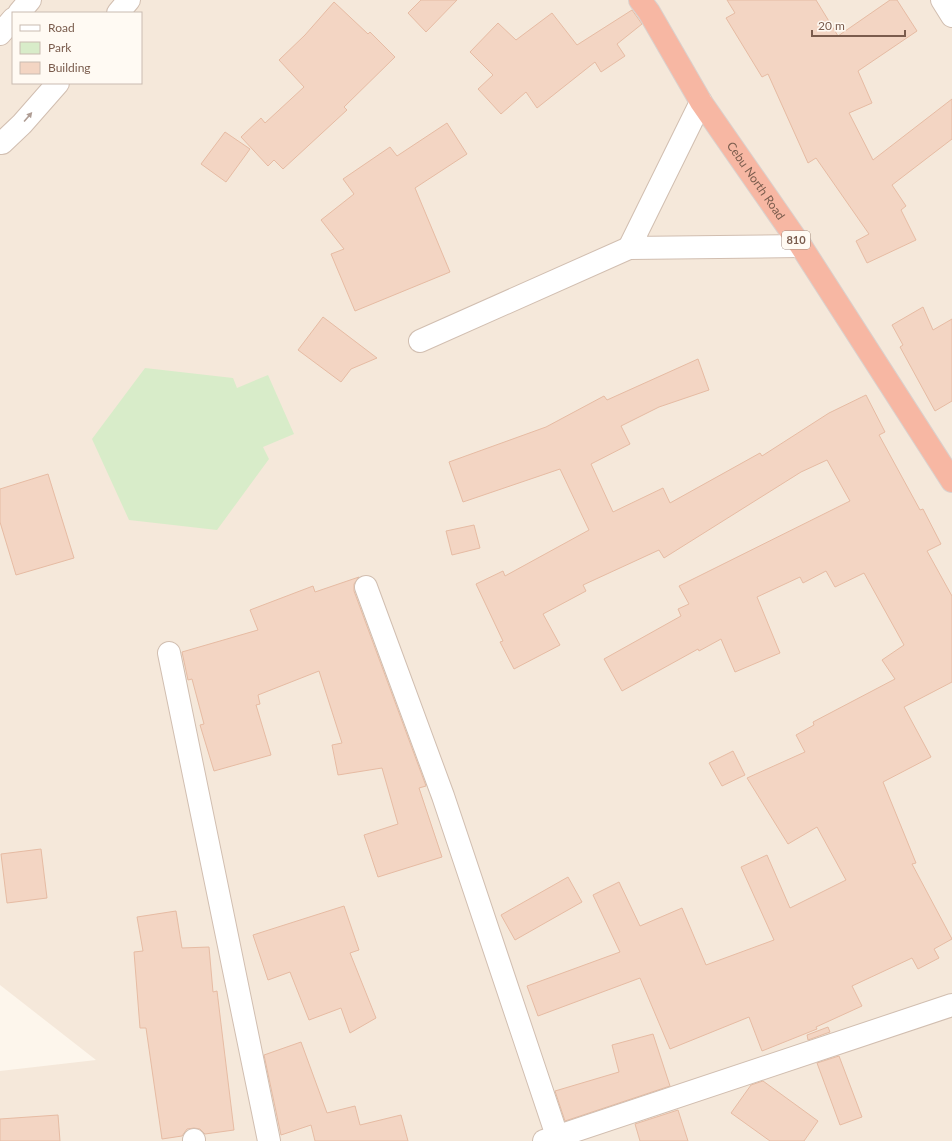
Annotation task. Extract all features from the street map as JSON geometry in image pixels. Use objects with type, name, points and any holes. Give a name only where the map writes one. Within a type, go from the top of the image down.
[{"type":"highway","name":"Cebu North Road","points":[[640,0],[649,12],[701,102],[800,246],[952,481]]},
{"type":"street","points":[[20,12],[30,0]]},
{"type":"street","points":[[119,12],[129,0]]},
{"type":"street","points":[[942,0],[952,16]]},
{"type":"street","points":[[0,34],[12,20]]},
{"type":"street","points":[[0,143],[2,143],[22,124],[57,84]]},
{"type":"street","points":[[629,248],[701,102]]},
{"type":"street","points":[[420,341],[629,248],[800,246]]},
{"type":"street","points":[[366,587],[443,796],[550,1138],[952,1005]]},
{"type":"street","points":[[169,653],[269,1141]]},
{"type":"shaded area","points":[[0,0],[952,0],[952,1141],[0,1141],[0,1071],[96,1060],[0,985]]},
{"type":"green space","points":[[145,368],[233,378],[237,388],[268,375],[294,434],[263,447],[269,459],[217,530],[129,520],[92,439]]},
{"type":"building","points":[[421,0],[457,0],[426,32],[408,13]]},
{"type":"building","points":[[727,0],[816,0],[838,36],[890,0],[897,0],[917,31],[858,71],[872,103],[849,113],[873,160],[952,99],[952,139],[892,185],[906,206],[901,210],[916,240],[867,263],[856,241],[869,234],[816,158],[808,163],[768,74],[762,77],[726,18],[735,13]]},
{"type":"building","points":[[334,2],[368,34],[370,32],[395,57],[344,107],[347,110],[283,169],[274,160],[268,166],[241,137],[261,118],[265,123],[304,87],[279,60],[305,35]]},
{"type":"building","points":[[632,10],[642,24],[617,44],[625,56],[601,72],[595,62],[537,108],[526,92],[501,114],[478,89],[493,75],[470,52],[498,23],[516,40],[552,13],[577,45]]},
{"type":"building","points":[[447,123],[467,154],[415,188],[450,272],[355,311],[331,254],[344,249],[321,220],[354,194],[343,179],[390,147],[397,156]]},
{"type":"building","points":[[225,132],[250,149],[226,182],[201,164]]},
{"type":"building","points":[[923,307],[933,330],[952,319],[952,401],[935,411],[900,347],[903,345],[892,325]]},
{"type":"building","points":[[323,317],[377,358],[351,369],[341,382],[298,350]]},
{"type":"building","points":[[698,359],[709,390],[659,407],[621,426],[630,444],[591,464],[613,512],[663,488],[670,503],[760,453],[762,456],[829,413],[866,395],[885,432],[879,435],[920,510],[923,509],[941,544],[927,551],[952,596],[952,682],[904,707],[931,757],[883,782],[916,863],[912,864],[952,939],[934,949],[939,958],[918,969],[912,958],[852,986],[862,1006],[816,1027],[817,1029],[762,1051],[749,1017],[670,1049],[640,978],[538,1016],[527,986],[620,952],[593,895],[619,882],[640,926],[682,908],[706,965],[774,940],[741,867],[767,855],[790,908],[846,880],[817,827],[788,844],[747,778],[805,752],[796,735],[814,725],[813,722],[895,679],[882,660],[904,645],[864,573],[835,587],[826,571],[803,583],[800,577],[757,597],[780,653],[735,672],[721,639],[699,651],[698,649],[622,691],[604,659],[681,616],[678,609],[689,604],[679,586],[850,501],[827,460],[801,472],[664,558],[659,550],[583,585],[586,591],[543,614],[560,645],[514,669],[500,642],[503,641],[476,584],[503,571],[505,576],[589,530],[560,469],[463,502],[449,462],[546,427],[604,396],[607,400]]},
{"type":"building","points":[[48,474],[74,558],[16,575],[0,522],[0,489]]},
{"type":"building","points":[[474,525],[480,548],[452,555],[446,531]]},
{"type":"building","points":[[359,577],[354,584],[354,591],[426,786],[419,788],[442,857],[378,877],[364,835],[398,824],[382,768],[338,775],[332,745],[342,743],[319,671],[258,695],[260,704],[256,705],[271,755],[214,771],[200,725],[204,724],[192,679],[188,680],[182,652],[258,630],[250,610],[313,586],[315,592]]},
{"type":"building","points":[[733,751],[745,775],[722,786],[709,763]]},
{"type":"building","points":[[41,849],[47,898],[7,903],[1,854]]},
{"type":"building","points":[[568,877],[582,902],[515,940],[501,915]]},
{"type":"building","points":[[344,906],[359,950],[350,953],[376,1018],[350,1033],[341,1008],[309,1020],[290,972],[268,980],[253,935]]},
{"type":"building","points":[[176,911],[182,948],[209,947],[213,992],[217,991],[234,1130],[205,1134],[200,1129],[194,1128],[187,1129],[182,1136],[162,1139],[146,1028],[140,1028],[134,952],[143,951],[137,917]]},
{"type":"building","points":[[828,1027],[830,1032],[808,1040],[807,1035]]},
{"type":"building","points":[[653,1034],[670,1086],[565,1121],[555,1091],[619,1072],[612,1045]]},
{"type":"building","points":[[301,1042],[327,1113],[355,1106],[360,1125],[401,1115],[408,1141],[315,1141],[311,1125],[281,1135],[264,1055]]},
{"type":"building","points":[[839,1056],[862,1117],[840,1125],[817,1063]]},
{"type":"building","points":[[763,1081],[818,1121],[804,1141],[770,1141],[731,1113],[751,1085]]},
{"type":"building","points":[[678,1110],[688,1141],[640,1141],[635,1124]]},
{"type":"building","points":[[58,1115],[60,1141],[0,1141],[0,1119]]}]
